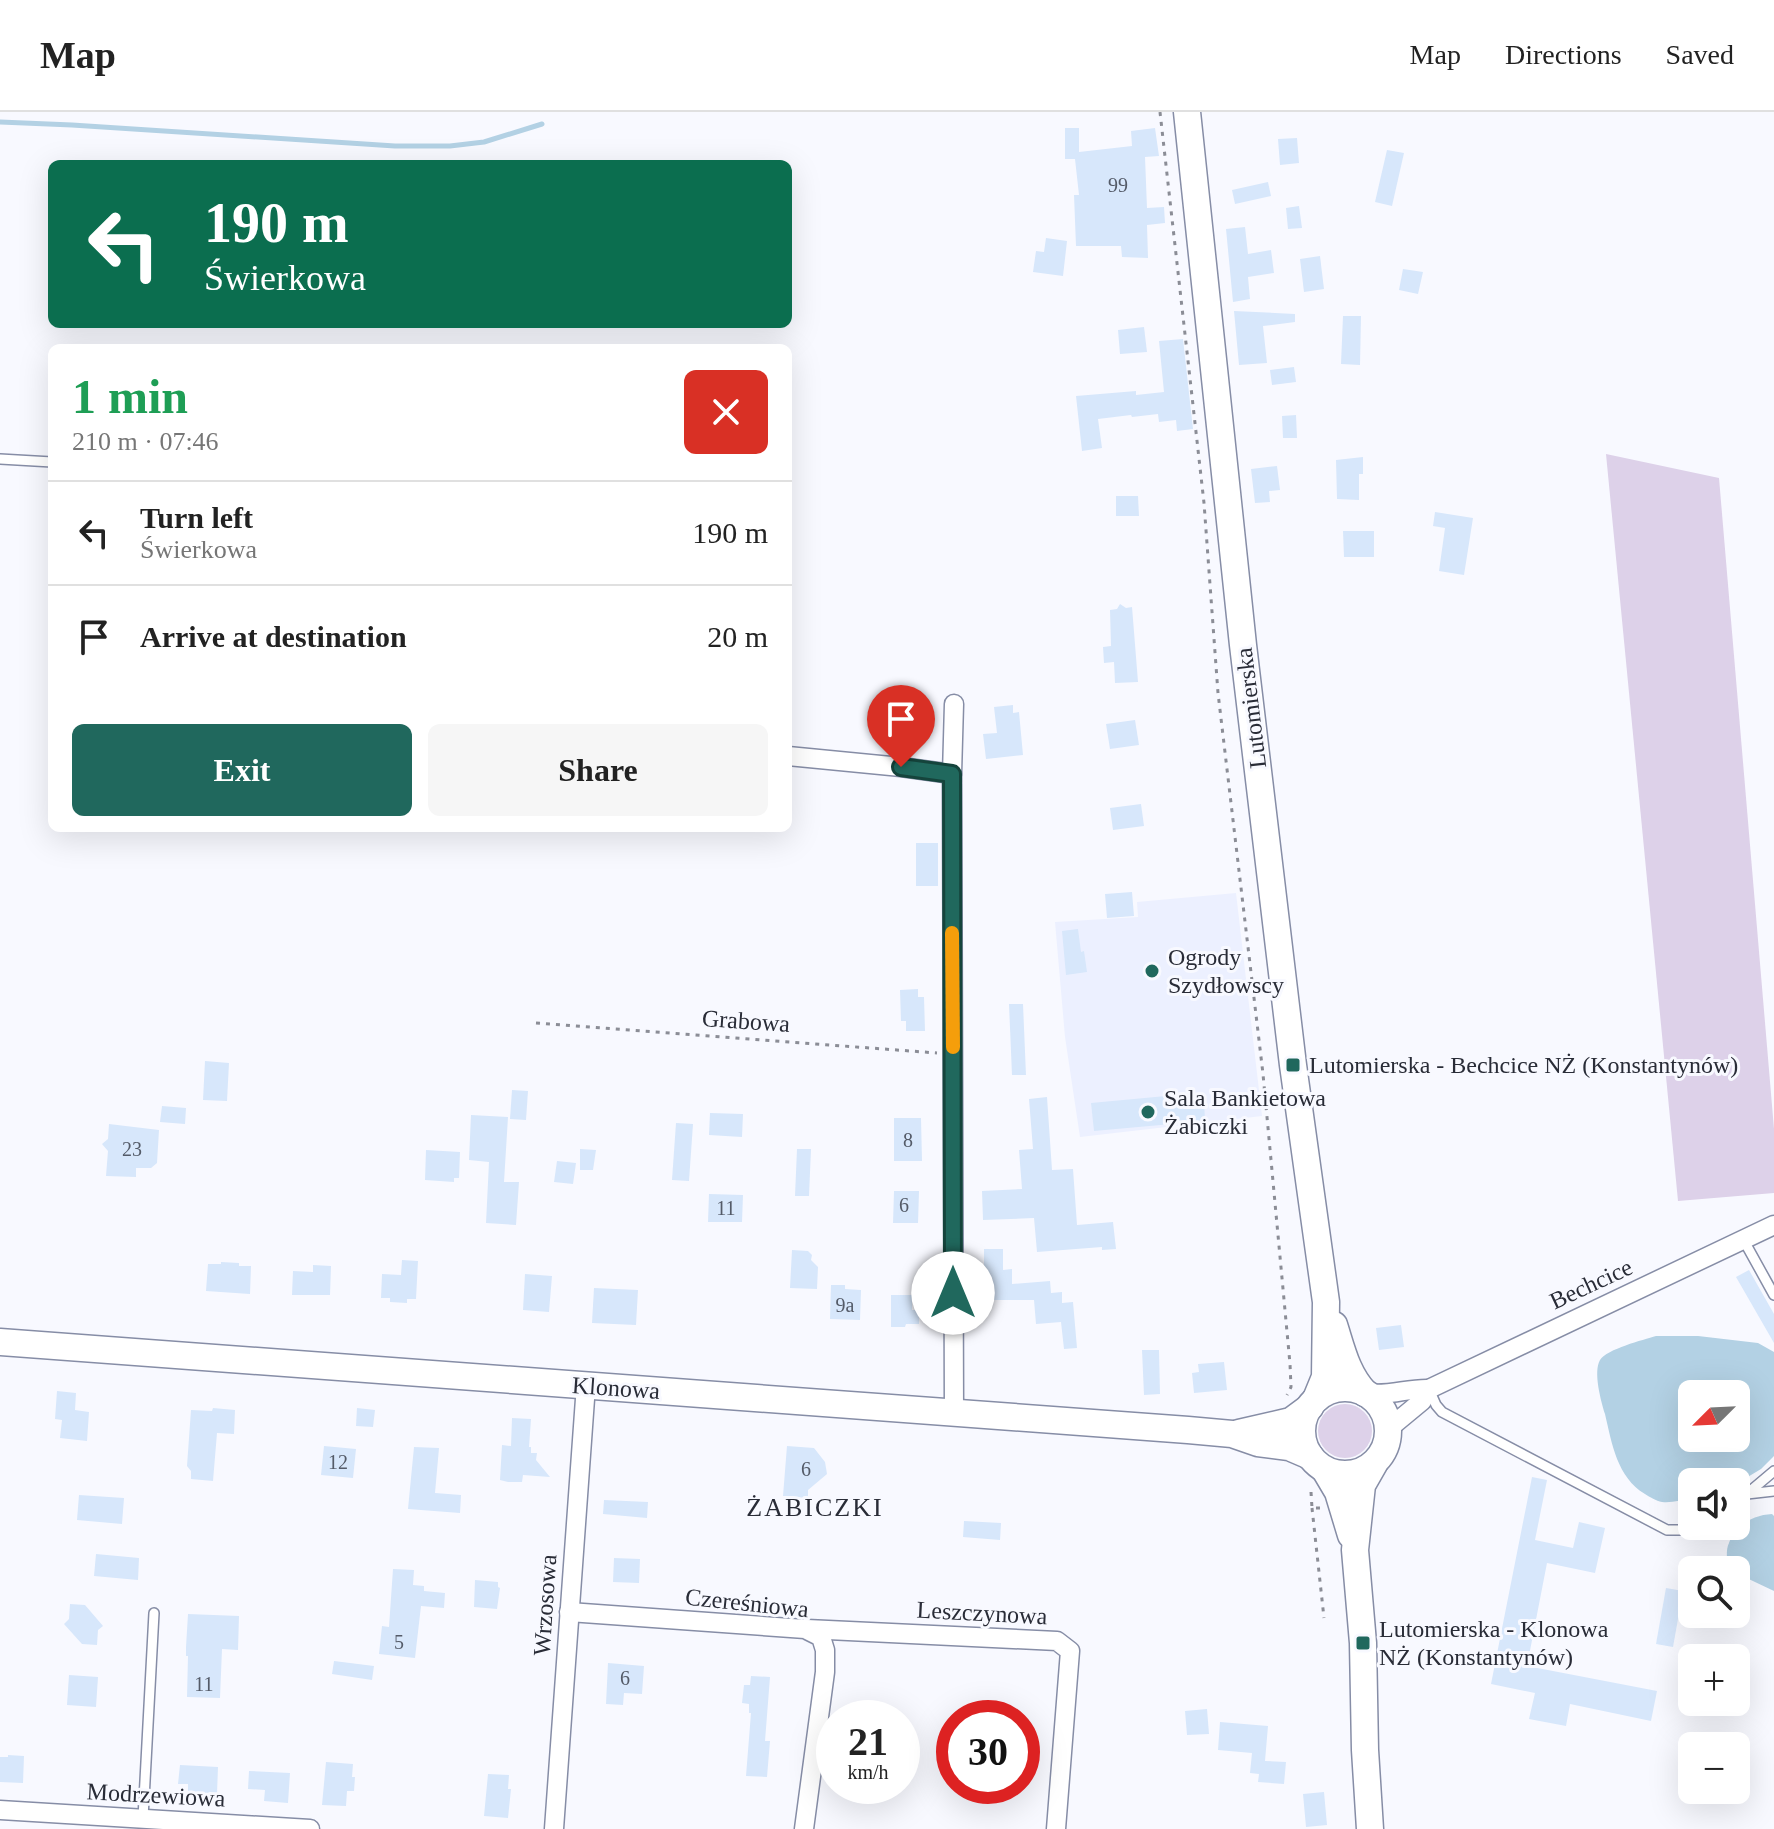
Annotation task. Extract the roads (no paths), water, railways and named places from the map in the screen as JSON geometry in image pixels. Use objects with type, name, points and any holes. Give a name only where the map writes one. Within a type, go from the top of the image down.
[{"type":"main road","name":"Lutomierska","points":[[1187,112],[1245,661],[1293,1065],[1326,1302],[1325,1377],[1304,1402]]},
{"type":"main road","name":"Lutomierska","points":[[1326,1302],[1349,1373],[1365,1393]]},
{"type":"main road","name":"Klonowa","points":[[0,1342],[1232,1434],[1258,1443],[1289,1447],[1318,1463]]},
{"type":"main road","points":[[1355,1550],[1338,1492],[1302,1437],[1304,1402],[1345,1388],[1365,1393],[1374,1399],[1385,1416],[1388,1436],[1386,1446],[1362,1485],[1355,1550],[1363,1643],[1370,1829]]},
{"type":"main road","name":"Klonowa","points":[[1232,1434],[1291,1421],[1304,1402]]},
{"type":"main road","points":[[1318,1463],[1345,1475],[1365,1470],[1374,1464]]},
{"type":"street","points":[[954,704],[954,1413]]},
{"type":"street","points":[[792,756],[952,774]]},
{"type":"street","name":"Bechcice","points":[[1365,1393],[1387,1395],[1415,1388],[1429,1389],[1774,1225]]},
{"type":"street","name":"Wrzosowa","points":[[554,1829],[586,1385]]},
{"type":"street","name":"Bechcice","points":[[1388,1436],[1393,1425],[1422,1401],[1429,1389]]},
{"type":"street","name":"Czereśniowa","points":[[569,1612],[805,1629],[821,1637],[825,1650],[825,1672],[804,1829]]},
{"type":"street","name":"Leszczynowa","points":[[805,1629],[1057,1641],[1070,1651],[1056,1829]]},
{"type":"street","name":"Modrzewiowa","points":[[0,1810],[310,1829]]},
{"type":"lane","points":[[0,459],[48,462]]},
{"type":"lane","points":[[1743,1239],[1774,1295]]},
{"type":"lane","points":[[1429,1389],[1442,1412],[1667,1530],[1678,1530]]},
{"type":"lane","points":[[1750,1491],[1774,1471]]},
{"type":"lane","points":[[1750,1494],[1774,1491]]},
{"type":"lane","points":[[143,1818],[154,1613]]},
{"type":"water","points":[[1656,1336],[1698,1336],[1758,1343],[1774,1352],[1774,1456],[1750,1476],[1750,1468],[1678,1468],[1678,1501],[1660,1501],[1636,1487],[1617,1459],[1598,1387],[1600,1360],[1626,1345]]},
{"type":"water","points":[[1758,1516],[1774,1516],[1774,1591],[1750,1580],[1750,1556],[1727,1556],[1730,1540],[1750,1540],[1750,1520]]},
{"type":"waterway","points":[[0,122],[395,146],[450,146],[484,142],[542,124]]},
{"type":"place","name":"Ogrody Szydłowscy","points":[[1152,971]]},
{"type":"place","name":"Lutomierska - Bechcice NŻ (Konstantynów)","points":[[1293,1065]]},
{"type":"place","name":"Sala Bankietowa Żabiczki","points":[[1148,1112]]},
{"type":"place","name":"Lutomierska - Klonowa NŻ (Konstantynów)","points":[[1363,1643]]},
{"type":"district","name":"ŻABICZKI","points":[[815,1507]]}]
